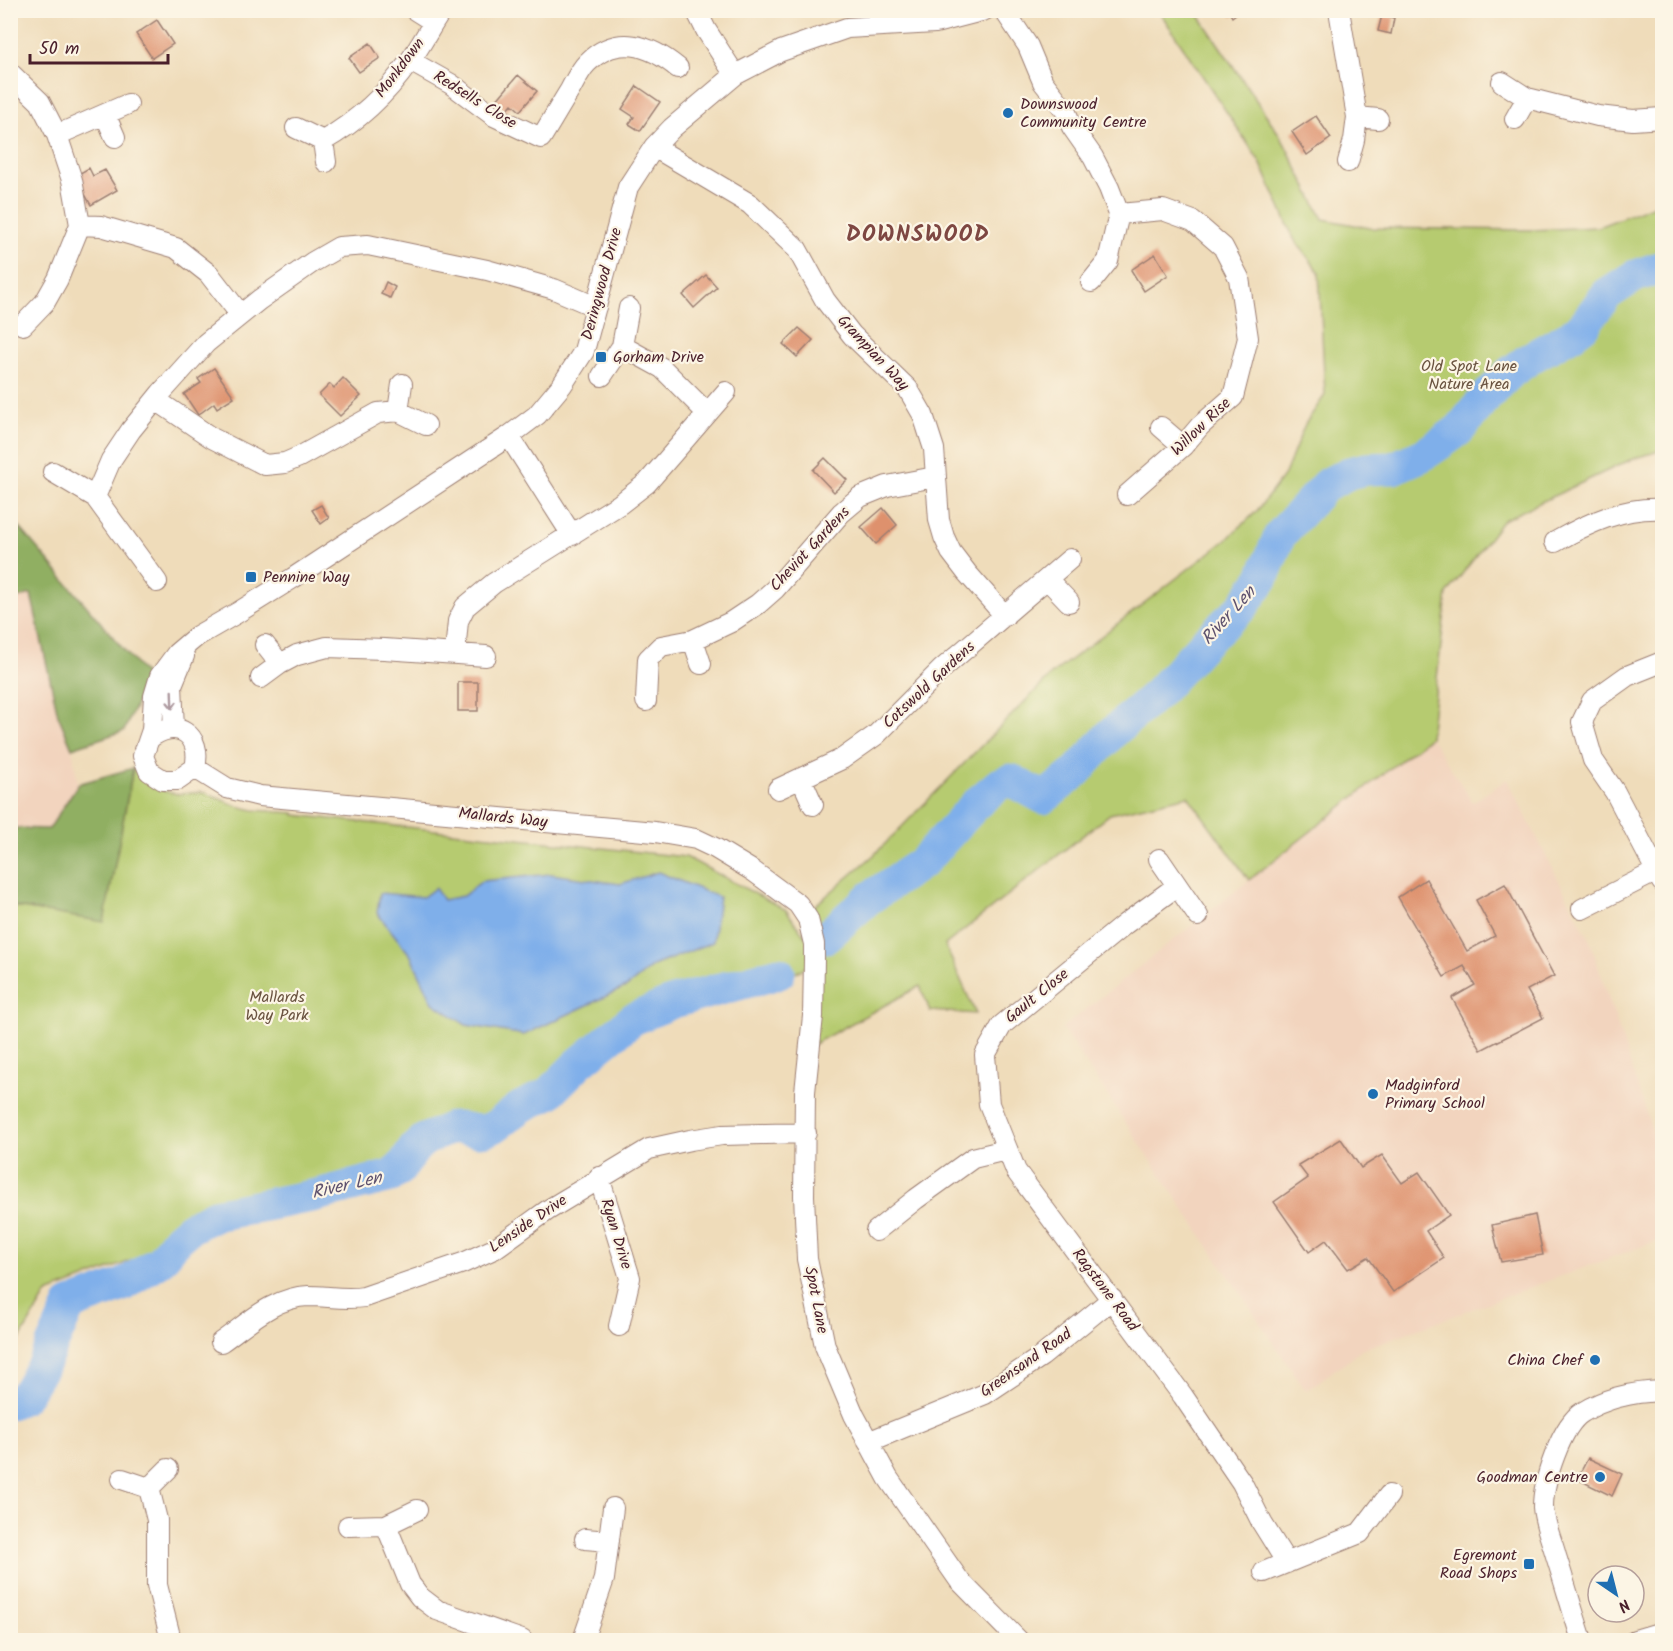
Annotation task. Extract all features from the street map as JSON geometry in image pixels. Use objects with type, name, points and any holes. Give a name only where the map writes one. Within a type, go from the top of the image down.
[{"type":"street","points":[[415,10],[438,16]]},
{"type":"street","points":[[696,10],[735,75]]},
{"type":"street","name":"Deringwood Drive","points":[[195,768],[178,780],[163,780],[149,771],[143,756],[149,739],[154,696],[160,676],[177,653],[196,636],[237,614],[293,578],[509,436],[537,415],[562,385],[584,351],[628,187],[654,147],[672,128],[735,75],[781,51],[847,28],[935,23],[985,10]]},
{"type":"street","points":[[1004,10],[1028,46],[1043,82],[1065,110],[1072,127],[1093,157],[1119,214],[1108,261],[1091,282]]},
{"type":"street","points":[[1339,10],[1357,117],[1348,162]]},
{"type":"street","name":"Monkdown","points":[[323,141],[346,128],[386,93],[410,61],[438,16]]},
{"type":"street","name":"Redsells Close","points":[[410,61],[451,84],[538,146],[587,63],[603,51],[634,44],[657,52],[678,68]]},
{"type":"street","points":[[10,73],[40,102],[57,135],[72,180],[80,225],[58,279],[45,302],[23,325]]},
{"type":"street","points":[[1502,82],[1527,98],[1598,116],[1633,120],[1662,118]]},
{"type":"street","points":[[1515,119],[1527,98]]},
{"type":"street","points":[[57,135],[128,104]]},
{"type":"street","points":[[105,114],[115,137]]},
{"type":"street","points":[[1357,117],[1378,119]]},
{"type":"street","points":[[296,128],[323,141],[326,162]]},
{"type":"street","name":"Grampian Way","points":[[654,147],[750,204],[797,249],[825,300],[852,335],[908,388],[923,415],[934,449],[939,520],[951,552],[1005,616]]},
{"type":"street","name":"Willow Rise","points":[[1119,214],[1163,210],[1193,221],[1223,247],[1239,278],[1248,338],[1233,397],[1200,426],[1183,446],[1127,495]]},
{"type":"street","points":[[80,225],[101,226],[176,248],[209,274],[240,314]]},
{"type":"street","points":[[95,497],[111,460],[156,400],[206,343],[240,314],[313,262],[339,248],[368,245],[487,270],[554,288],[596,308]]},
{"type":"street","points":[[602,376],[622,346],[629,308]]},
{"type":"street","points":[[622,346],[662,368],[706,413]]},
{"type":"street","points":[[398,411],[402,384]]},
{"type":"street","points":[[455,653],[458,621],[465,607],[494,583],[620,504],[647,483],[726,392]]},
{"type":"street","points":[[156,400],[212,438],[265,465],[285,463],[323,446],[378,413],[398,411],[426,425]]},
{"type":"street","points":[[1161,427],[1183,446]]},
{"type":"street","points":[[509,436],[572,535]]},
{"type":"street","points":[[53,472],[95,497],[157,582]]},
{"type":"street","name":"Cheviot Gardens","points":[[646,701],[648,659],[661,646],[693,640],[731,622],[758,603],[775,589],[841,513],[860,497],[887,486],[935,477]]},
{"type":"street","points":[[1555,542],[1582,527],[1614,515],[1642,508],[1662,509]]},
{"type":"street","name":"Cotswold Gardens","points":[[778,789],[842,759],[876,735],[942,669],[1070,559]]},
{"type":"street","points":[[1048,579],[1069,602]]},
{"type":"street","points":[[174,728],[172,685],[183,658],[196,636]]},
{"type":"street","points":[[693,640],[701,664]]},
{"type":"street","points":[[265,645],[279,664]]},
{"type":"street","points":[[261,678],[279,664],[297,655],[327,647],[486,656]]},
{"type":"street","points":[[1582,909],[1660,876],[1615,792],[1593,760],[1582,722],[1592,701],[1627,676],[1662,662]]},
{"type":"street","points":[[149,739],[160,730],[174,728],[185,732],[192,738],[196,747],[195,768]]},
{"type":"street","name":"Mallards Way","points":[[195,768],[227,788],[260,796],[655,832],[696,839],[753,871],[798,904]]},
{"type":"street","points":[[801,778],[813,805]]},
{"type":"street","points":[[1159,859],[1198,916]]},
{"type":"street","name":"Gault Close","points":[[1006,1150],[989,1104],[985,1055],[1002,1025],[1125,924],[1178,886]]},
{"type":"street","name":"Spot Lane","points":[[798,904],[808,919],[814,944],[813,1016],[805,1092],[804,1196],[807,1259],[825,1346],[854,1415],[888,1478],[959,1580],[1018,1641]]},
{"type":"street","name":"Lenside Drive","points":[[221,1342],[268,1308],[285,1300],[307,1296],[349,1299],[364,1297],[463,1263],[494,1249],[599,1177],[649,1149],[723,1135],[806,1133]]},
{"type":"street","points":[[876,1231],[973,1158],[1006,1150]]},
{"type":"street","name":"Ragstone Road","points":[[1006,1150],[1016,1172],[1183,1396],[1242,1483],[1262,1523],[1287,1563]]},
{"type":"street","name":"Ryan Drive","points":[[599,1177],[630,1278],[619,1326]]},
{"type":"street","name":"Greensand Road","points":[[868,1442],[985,1394],[1042,1356],[1112,1299]]},
{"type":"street","points":[[1582,1641],[1543,1509],[1546,1482],[1560,1444],[1581,1413],[1607,1400],[1641,1392],[1662,1391]]},
{"type":"street","points":[[149,1488],[168,1469]]},
{"type":"street","points":[[122,1479],[149,1488]]},
{"type":"street","points":[[149,1488],[158,1528],[158,1585],[171,1641]]},
{"type":"street","points":[[1264,1572],[1360,1533],[1389,1495]]},
{"type":"street","points":[[584,1641],[604,1579],[613,1508]]},
{"type":"street","points":[[348,1526],[386,1525],[417,1510]]},
{"type":"street","points":[[386,1525],[410,1584],[420,1597],[437,1610],[522,1641]]},
{"type":"street","points":[[585,1539],[609,1541]]},
{"type":"street","points":[[1635,1641],[1662,1632]]},
{"type":"shaded area","points":[[31,593],[72,748],[78,784],[49,829],[11,828],[11,600]]},
{"type":"shaded area","name":"Madginford Primary School","points":[[1430,737],[1473,802],[1507,779],[1590,941],[1662,1160],[1662,1239],[1363,1349],[1306,1391],[1062,1028]]},
{"type":"green space","points":[[1159,11],[1196,11],[1281,137],[1323,219],[1370,228],[1532,230],[1598,227],[1662,202],[1662,450],[1630,460],[1503,520],[1447,594],[1430,737],[1249,880],[1188,796],[1110,814],[945,945],[976,1014],[930,1011],[920,986],[810,1046],[806,967],[780,981],[672,1010],[630,1034],[561,1092],[502,1135],[472,1131],[449,1135],[431,1145],[393,1179],[216,1218],[187,1235],[165,1261],[151,1253],[47,1293],[11,1354],[11,906],[104,921],[133,768],[164,791],[177,794],[204,792],[237,806],[254,810],[686,857],[786,910],[805,936],[805,914],[874,855],[1052,674],[1226,540],[1256,512],[1285,474],[1305,424],[1325,395],[1319,272],[1294,239],[1260,162]]},
{"type":"green space","points":[[10,516],[148,678],[124,731],[72,748],[58,715],[31,594],[11,600]]},
{"type":"green space","points":[[133,768],[104,922],[11,906],[11,828],[49,829],[78,784]]},
{"type":"water","points":[[658,872],[719,897],[713,942],[653,966],[628,986],[524,1035],[466,1025],[433,1003],[411,956],[377,913],[380,893],[423,897],[435,888],[443,900],[463,896],[482,881],[551,874],[620,884]]},
{"type":"building","points":[[1228,10],[1241,10],[1232,17]]},
{"type":"building","points":[[1382,15],[1394,18],[1391,34],[1378,31]]},
{"type":"building","points":[[157,20],[173,44],[152,58],[136,34]]},
{"type":"building","points":[[370,43],[380,58],[359,72],[349,58]]},
{"type":"building","points":[[518,75],[537,91],[520,111],[512,104],[506,111],[496,101]]},
{"type":"building","points":[[637,86],[660,102],[640,131],[629,124],[634,117],[622,109]]},
{"type":"building","points":[[1316,116],[1331,138],[1307,155],[1292,132]]},
{"type":"building","points":[[89,168],[93,176],[105,170],[117,190],[91,205],[75,176]]},
{"type":"building","points":[[1155,254],[1168,275],[1144,291],[1131,270]]},
{"type":"building","points":[[706,275],[717,287],[694,308],[683,295]]},
{"type":"building","points":[[386,282],[395,287],[390,298],[381,294]]},
{"type":"building","points":[[799,328],[813,340],[797,357],[783,344]]},
{"type":"building","points":[[214,368],[234,397],[217,408],[214,403],[198,415],[184,394],[201,383],[198,379]]},
{"type":"building","points":[[343,378],[361,396],[340,416],[319,395],[330,384],[334,388]]},
{"type":"building","points":[[825,458],[847,480],[834,492],[813,470]]},
{"type":"building","points":[[321,505],[329,518],[321,524],[312,510]]},
{"type":"building","points":[[883,508],[897,525],[876,544],[861,527]]},
{"type":"building","points":[[458,682],[478,682],[478,711],[458,711]]},
{"type":"building","points":[[1426,879],[1467,951],[1495,936],[1476,900],[1505,884],[1554,976],[1527,990],[1543,1018],[1481,1050],[1452,998],[1475,985],[1464,966],[1444,977],[1398,897]]},
{"type":"building","points":[[1341,1139],[1361,1168],[1382,1155],[1402,1183],[1419,1172],[1449,1215],[1426,1231],[1444,1258],[1393,1292],[1368,1257],[1348,1269],[1326,1240],[1309,1252],[1274,1202],[1308,1178],[1298,1165]]},
{"type":"building","points":[[1535,1215],[1543,1255],[1501,1262],[1492,1225]]},
{"type":"building","name":"Goodman Centre","points":[[1588,1458],[1622,1474],[1612,1496],[1577,1479]]},
{"type":"waterway","name":"River Len","points":[[826,937],[868,899],[922,863],[978,802],[998,785],[1011,780],[1044,798],[1075,773],[1111,734],[1157,694],[1206,641],[1243,606],[1262,579],[1280,535],[1326,485],[1349,473],[1366,469],[1393,468],[1423,455],[1459,430],[1487,396],[1511,372],[1583,326],[1607,294],[1635,276],[1662,267]]},
{"type":"waterway","name":"River Len","points":[[10,1403],[24,1397],[42,1367],[70,1305],[123,1285],[161,1260],[176,1240],[190,1228],[214,1215],[317,1195],[391,1176],[401,1168],[415,1148],[424,1140],[453,1127],[487,1130],[521,1107],[548,1094],[579,1063],[633,1019],[673,1002],[779,973]]},
{"type":"place","name":"Downswood Community Centre","points":[[1008,113]]},
{"type":"place","name":"Gorham Drive","points":[[601,357]]},
{"type":"place","name":"Pennine Way","points":[[251,577]]},
{"type":"place","name":"Madginford Primary School","points":[[1373,1094]]},
{"type":"place","name":"China Chef","points":[[1595,1360]]},
{"type":"place","name":"Goodman Centre","points":[[1600,1477]]},
{"type":"place","name":"Egremont Road Shops","points":[[1529,1564]]},
{"type":"district","name":"DOWNSWOOD","points":[[918,235]]},
{"type":"park label","name":"Old Spot Lane Nature Area","points":[[1469,375]]},
{"type":"park label","name":"Mallards Way Park","points":[[277,1006]]}]
